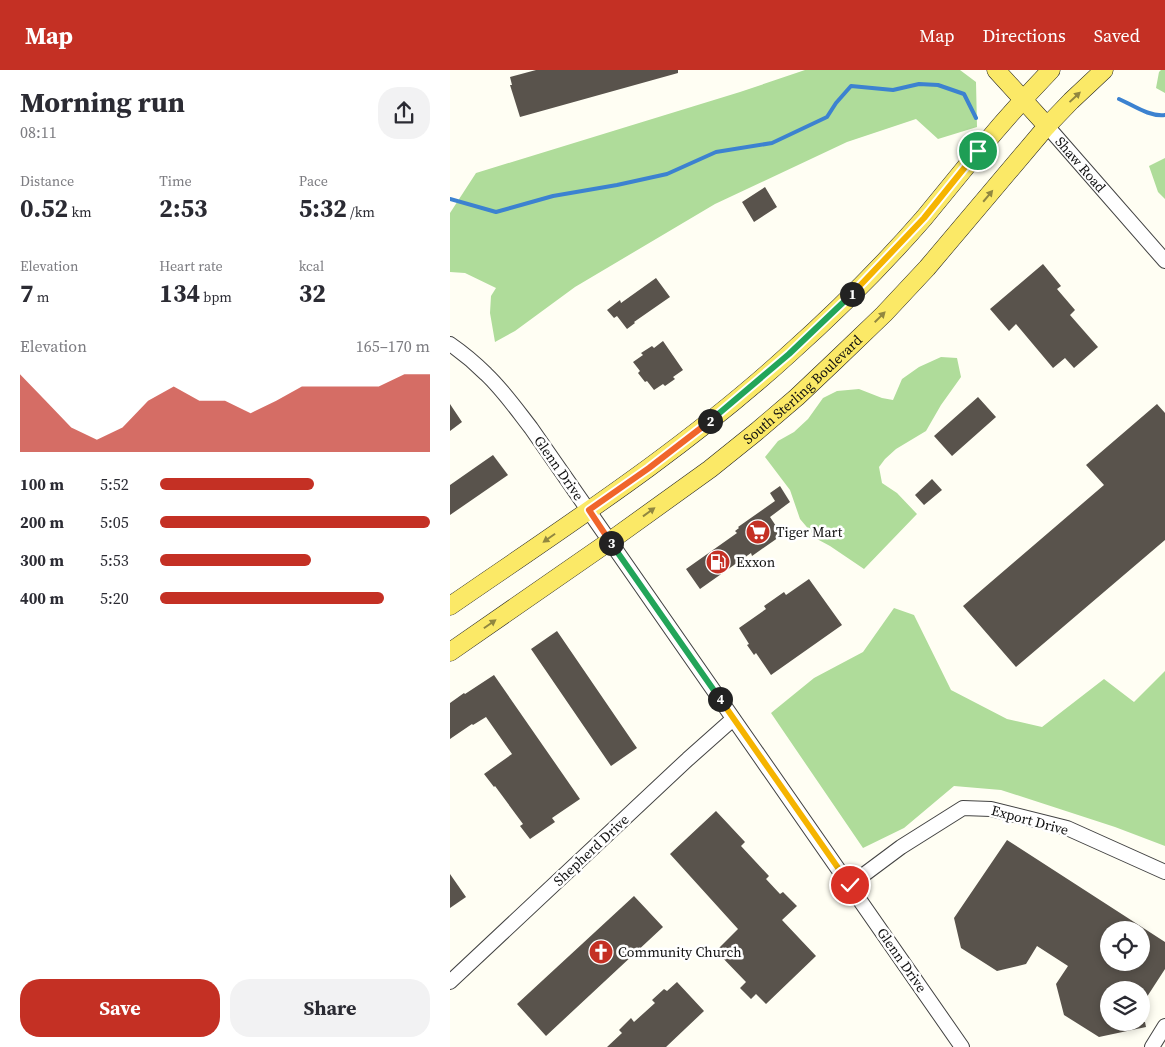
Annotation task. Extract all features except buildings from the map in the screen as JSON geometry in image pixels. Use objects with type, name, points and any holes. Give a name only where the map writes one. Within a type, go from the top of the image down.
[{"type":"main road","name":"Shaw Road","points":[[996,70],[1047,126]]},
{"type":"main road","points":[[450,606],[649,468],[726,408],[796,348],[924,218],[978,151],[1051,70]]},
{"type":"main road","name":"South Sterling Boulevard","points":[[450,652],[610,541],[710,468],[756,432],[835,362],[927,268],[1047,126],[1104,70]]},
{"type":"street","name":"Shaw Road","points":[[1047,126],[1165,261]]},
{"type":"street","name":"Glenn Drive","points":[[450,344],[488,375],[507,396],[531,428],[962,1047]]},
{"type":"street","name":"Shepherd Drive","points":[[450,982],[681,765],[733,719]]},
{"type":"street","name":"Export Drive","points":[[850,885],[902,847],[963,808],[972,807],[990,809],[1067,828],[1165,872]]},
{"type":"street","points":[[1152,1047],[1165,1026]]},
{"type":"green space","points":[[805,70],[960,70],[976,82],[977,127],[938,139],[916,119],[847,142],[715,204],[575,287],[515,331],[495,342],[490,313],[491,296],[496,288],[465,273],[450,272],[450,213],[476,173],[740,92]]},
{"type":"green space","points":[[1161,70],[1165,70],[1165,93],[1156,88]]},
{"type":"green space","points":[[1165,158],[1165,199],[1158,192],[1149,166]]},
{"type":"green space","points":[[941,357],[957,358],[961,377],[941,405],[926,431],[896,449],[879,467],[882,483],[897,493],[917,514],[864,569],[817,539],[800,519],[790,490],[765,457],[778,441],[794,432],[808,419],[823,398],[837,391],[859,389],[893,400],[902,379],[919,367]]},
{"type":"green space","points":[[894,608],[914,615],[951,690],[1007,719],[1042,727],[1104,679],[1134,702],[1165,671],[1165,846],[1115,827],[1001,790],[954,786],[904,828],[863,848],[771,713],[814,678],[863,652]]},
{"type":"waterway","points":[[450,199],[496,212],[553,196],[667,174],[716,152],[772,143],[827,117],[851,86],[893,90],[919,84],[938,85],[964,94],[976,118]]},
{"type":"waterway","points":[[1119,99],[1147,112],[1165,115]]},
{"type":"place","name":"Tiger Mart","points":[[758,532]]},
{"type":"place","name":"Exxon","points":[[718,562]]},
{"type":"place","name":"Community Church","points":[[601,952]]},
{"type":"route","points":[[850,885],[589,510],[688,438],[789,354],[828,318],[924,218],[978,151]]}]
